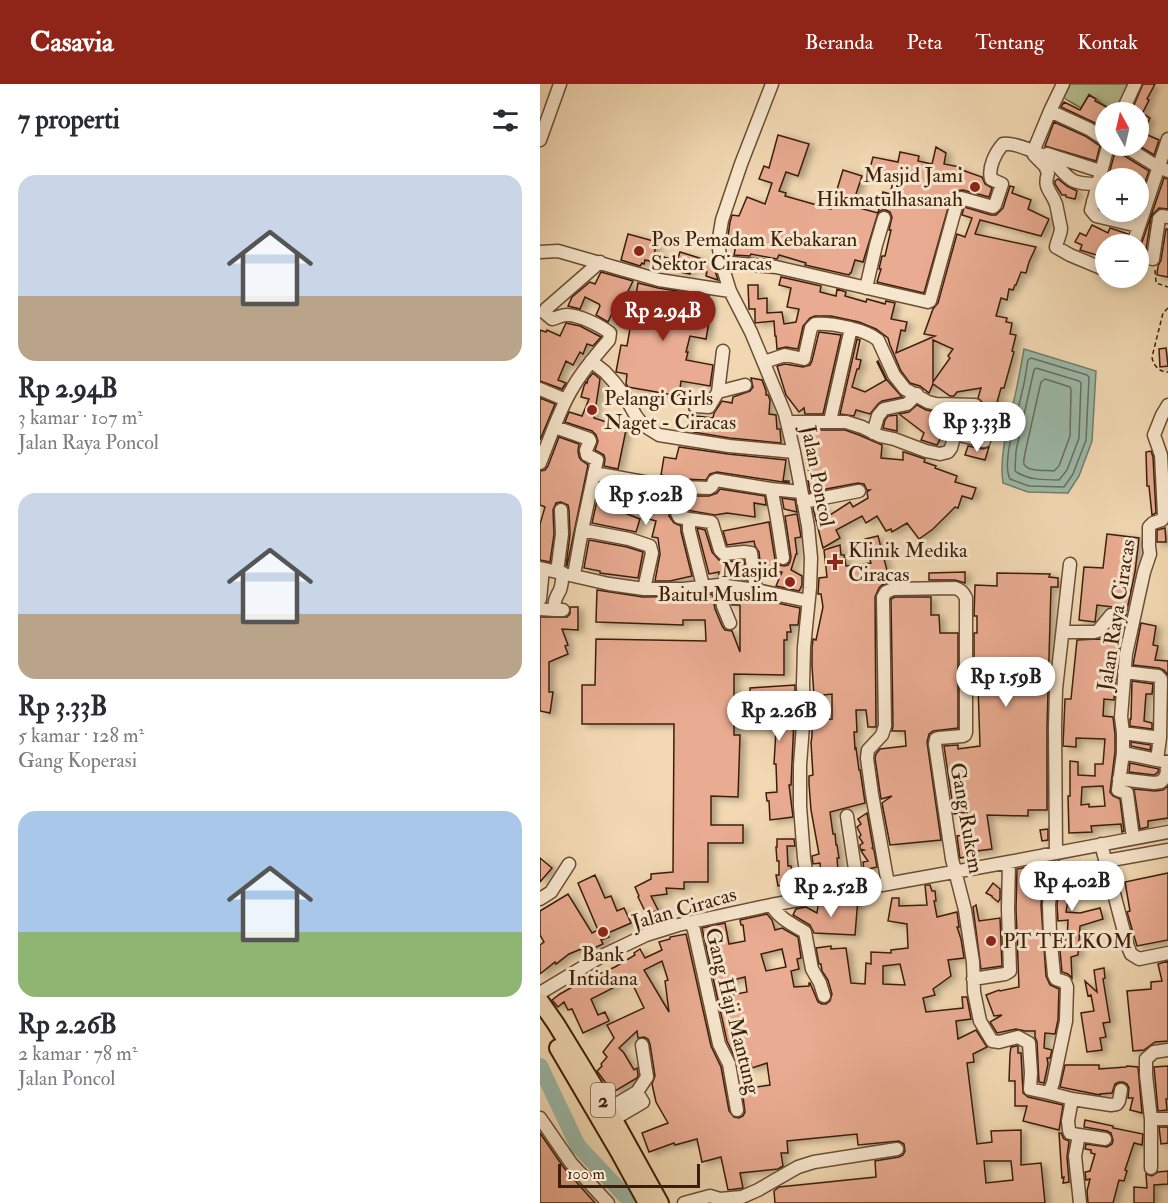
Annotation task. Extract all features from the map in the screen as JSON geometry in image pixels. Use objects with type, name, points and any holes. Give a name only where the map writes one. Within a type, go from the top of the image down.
[{"type":"highway","name":"2","points":[[540,1001],[611,1114],[660,1203]]},
{"type":"highway","name":"2","points":[[540,1019],[647,1203]]},
{"type":"street","points":[[540,140],[560,84]]},
{"type":"street","name":"Jalan Poncol","points":[[772,84],[741,164],[722,220],[719,238],[721,262],[730,291],[764,362],[788,422],[811,544],[804,647],[804,712],[800,765],[800,806],[810,898]]},
{"type":"street","points":[[1063,84],[1034,151],[1048,173],[1045,181],[1046,187],[1057,206],[1061,229],[1056,247],[1095,265]]},
{"type":"street","points":[[1127,102],[1135,84]]},
{"type":"street","points":[[1050,111],[1095,133]]},
{"type":"street","points":[[1136,234],[1163,169],[1168,139]]},
{"type":"street","points":[[721,262],[776,267],[926,302],[929,301],[956,202],[961,198],[995,206],[1002,184],[991,179],[989,174],[1000,146],[1007,143],[1095,169]]},
{"type":"street","points":[[1034,151],[1051,161],[1075,182],[1095,184]]},
{"type":"street","points":[[1140,156],[1163,169]]},
{"type":"street","points":[[1149,258],[1152,259],[1159,219],[1162,216],[1168,217]]},
{"type":"street","points":[[866,288],[884,218]]},
{"type":"street","points":[[1121,222],[1138,226]]},
{"type":"street","points":[[546,252],[558,251],[659,280],[730,291]]},
{"type":"street","points":[[540,463],[543,447],[573,387],[609,340],[610,333],[588,320],[569,315],[552,319],[542,313],[600,262]]},
{"type":"street","points":[[764,362],[785,355],[804,359],[814,324],[851,328],[878,340],[895,377],[905,388],[928,402],[970,405],[955,434],[951,448],[948,452],[940,454],[873,433],[855,423],[788,422]]},
{"type":"street","points":[[830,421],[851,328]]},
{"type":"street","points":[[695,406],[708,407],[718,392],[723,351]]},
{"type":"street","points":[[591,361],[614,382],[636,417],[659,435],[729,446],[794,452]]},
{"type":"street","points":[[718,392],[745,385]]},
{"type":"street","points":[[540,389],[566,400]]},
{"type":"street","points":[[873,433],[878,416],[884,409],[907,404],[917,394]]},
{"type":"street","name":"Jalan Raya Ciracas","points":[[1119,779],[1123,753],[1121,717],[1126,654],[1150,554],[1149,527],[1162,520],[1164,515],[1161,455],[1154,435],[1168,405]]},
{"type":"street","points":[[540,609],[559,610],[555,596],[560,591],[582,530],[597,460],[589,457],[586,452],[589,439],[555,427]]},
{"type":"street","points":[[955,434],[984,441]]},
{"type":"street","points":[[594,473],[680,487],[709,488],[716,480],[771,489],[802,497],[859,491]]},
{"type":"street","points":[[680,487],[677,514],[689,519],[712,523],[720,550],[724,554],[751,553],[756,590]]},
{"type":"street","points":[[771,489],[783,558]]},
{"type":"street","points":[[561,510],[565,574]]},
{"type":"street","points":[[689,519],[688,530],[703,586]]},
{"type":"street","points":[[582,530],[650,546],[652,553],[644,589]]},
{"type":"street","points":[[1070,564],[1056,689],[1049,905],[1054,975],[1056,979],[1065,982],[1067,987],[1066,1021],[1049,1093],[1103,1105],[1117,1104],[1121,1090]]},
{"type":"street","points":[[540,599],[541,569],[644,589],[683,589],[719,585],[808,601]]},
{"type":"street","points":[[719,585],[723,606],[730,623]]},
{"type":"street","name":"Gang Rukem","points":[[888,884],[867,758],[868,750],[882,735],[885,726],[883,597],[892,589],[956,588],[966,598],[966,732],[965,735],[939,738],[935,742],[952,859],[965,910],[980,1021],[994,1042],[1018,1037],[1029,1043],[1030,1089],[1049,1093]]},
{"type":"street","points":[[1062,632],[1098,631],[1111,615]]},
{"type":"street","points":[[1124,672],[1158,676],[1161,679],[1160,738],[1166,776],[1161,782],[1154,783],[1119,779],[1118,790],[1127,793],[1133,838]]},
{"type":"street","points":[[1123,733],[1160,738]]},
{"type":"street","points":[[1123,753],[1164,762]]},
{"type":"street","points":[[847,816],[858,889]]},
{"type":"street","name":"Jalan Ciracas","points":[[540,993],[600,957],[662,930],[691,922],[771,904],[955,872],[1168,831]]},
{"type":"street","points":[[1101,844],[1131,954],[1138,960],[1168,953]]},
{"type":"street","points":[[1106,861],[1168,850]]},
{"type":"street","points":[[974,974],[1005,974],[1010,971],[1009,862]]},
{"type":"street","points":[[540,899],[551,891],[568,864]]},
{"type":"street","points":[[771,904],[777,914],[789,924],[805,932],[812,969],[820,982],[824,996]]},
{"type":"street","name":"Gang Haji Mantung","points":[[691,922],[719,1044],[729,1064],[737,1110]]},
{"type":"street","points":[[611,1114],[637,1092],[647,1077],[642,1045]]},
{"type":"street","points":[[1151,1168],[1146,1059],[1154,1052],[1168,1050]]},
{"type":"street","points":[[1072,1099],[1068,1121],[1071,1133],[1105,1139]]},
{"type":"street","points":[[540,1118],[571,1163],[608,1203]]},
{"type":"street","points":[[1150,1119],[1168,1119]]},
{"type":"street","points":[[1079,1135],[1075,1155],[1080,1203]]},
{"type":"street","points":[[684,1203],[710,1196],[720,1199],[742,1197],[798,1167],[814,1162],[897,1149]]},
{"type":"path","points":[[1152,259],[1156,261],[1156,284],[1168,287]]},
{"type":"path","points":[[1168,308],[1163,313],[1152,357],[1157,368],[1168,372]]},
{"type":"green space","points":[[1070,84],[1133,84],[1125,102],[1100,102],[1089,94],[1081,108],[1061,95],[1063,89]]},
{"type":"water","points":[[1024,349],[1096,371],[1092,441],[1079,476],[1068,493],[1028,492],[1003,483],[1002,462],[1005,441]]},
{"type":"building","points":[[1143,84],[1155,84],[1147,99],[1148,102],[1135,102]]},
{"type":"building","points":[[1089,95],[1096,99],[1095,123],[1061,107],[1064,102],[1080,110]]},
{"type":"building","points":[[1054,122],[1095,143],[1095,156],[1097,156],[1096,161],[1045,146]]},
{"type":"building","points":[[778,135],[809,144],[798,176],[786,172],[779,191],[786,193],[785,196],[831,209],[843,170],[862,176],[852,206],[878,213],[863,262],[855,260],[849,275],[805,265],[806,263],[779,255],[777,259],[751,254],[750,256],[734,255],[736,245],[727,244],[732,215],[739,216],[747,197],[765,204],[772,183],[759,179],[764,166],[769,168]]},
{"type":"building","points":[[1149,136],[1159,140],[1154,155],[1149,152]]},
{"type":"building","points":[[936,147],[946,153],[944,164],[960,167],[959,169],[982,177],[985,184],[992,188],[989,197],[963,190],[952,194],[924,293],[877,282],[882,256],[885,256],[891,230],[889,230],[892,217],[886,210],[878,213],[883,192],[890,194],[894,178],[869,172],[873,157],[898,162],[900,152],[919,156],[918,161],[932,164]]},
{"type":"building","points":[[1114,156],[1125,156],[1144,168],[1111,168]]},
{"type":"building","points":[[1164,178],[1168,179],[1168,209],[1159,208],[1153,214],[1148,234],[1145,234]]},
{"type":"building","points":[[1058,179],[1077,191],[1075,199],[1062,195],[1055,184]]},
{"type":"building","points":[[1010,186],[1014,187],[1012,193],[1031,200],[1028,209],[1049,219],[1041,236],[980,220],[975,234],[1036,247],[1026,273],[1021,272],[1013,290],[1009,289],[1007,300],[1001,298],[996,316],[1007,318],[1006,322],[1012,323],[1010,334],[1016,335],[1012,351],[1014,352],[1004,388],[1001,388],[996,406],[983,403],[978,398],[981,388],[957,392],[954,396],[950,396],[933,384],[929,393],[920,386],[910,383],[901,371],[888,338],[876,329],[859,322],[831,316],[810,318],[803,326],[798,349],[786,347],[777,349],[774,321],[755,323],[755,309],[749,309],[748,285],[758,285],[758,299],[767,298],[767,313],[782,312],[784,324],[796,322],[799,309],[787,307],[791,288],[779,285],[781,277],[821,286],[820,292],[836,296],[837,289],[846,292],[845,296],[866,302],[867,299],[885,304],[886,301],[895,303],[891,319],[907,322],[905,331],[901,330],[896,353],[935,336],[924,334],[933,309],[938,303],[957,234],[965,237],[972,218],[962,215],[964,207],[991,215],[996,215],[1003,208]],"holes":[[[933,340],[953,349],[948,356],[950,358],[933,382]]]},
{"type":"building","points":[[1092,225],[1108,233],[1110,228],[1128,234],[1095,234],[1095,255],[1080,250],[1082,245],[1075,242],[1080,233],[1086,236]]},
{"type":"building","points":[[1166,229],[1168,229],[1168,277],[1157,275]]},
{"type":"building","points":[[628,234],[657,242],[654,254],[677,261],[680,252],[709,261],[708,263],[713,265],[718,280],[706,276],[707,272],[692,267],[690,274],[662,268],[663,264],[645,260],[640,266],[621,260]]},
{"type":"building","points":[[601,272],[633,281],[617,313],[613,311],[608,322],[596,315],[599,304],[585,297],[580,309],[568,306],[572,297],[590,282],[595,284]]},
{"type":"building","points":[[638,283],[709,296],[708,306],[689,304],[686,318],[709,322],[706,339],[690,336],[686,360],[713,365],[710,386],[681,381],[679,396],[628,387],[627,374],[616,372],[621,345],[627,346]]},
{"type":"building","points":[[566,323],[580,326],[601,337],[593,346],[587,344],[583,354],[580,352],[573,365],[566,361],[558,380],[566,383],[562,389],[540,381],[540,330],[546,332],[547,330],[560,336]]},
{"type":"building","points":[[819,332],[841,335],[823,414],[805,414],[804,408],[799,412],[786,395],[777,366],[810,365]]},
{"type":"building","points":[[857,339],[860,340],[856,359],[861,360],[852,387],[865,392],[886,380],[878,361],[887,380],[902,397],[882,401],[870,414],[856,410],[854,416],[840,414]]},
{"type":"building","points":[[1166,348],[1168,366],[1160,367],[1159,349]]},
{"type":"building","points":[[593,373],[600,379],[594,418],[612,424],[612,422],[627,425],[618,469],[604,466],[604,455],[595,450],[598,441],[592,431],[565,422],[569,412],[582,416],[589,399],[581,397],[586,382]]},
{"type":"building","points":[[751,378],[762,380],[766,395],[770,400],[769,414],[776,415],[781,443],[693,432],[694,427],[686,426],[689,411],[696,416],[713,418],[722,401],[732,403],[733,397],[750,391],[753,387]]},
{"type":"building","points":[[540,398],[555,404],[540,440]]},
{"type":"building","points":[[917,405],[937,412],[930,427],[943,433],[937,445],[921,440],[924,433],[899,414],[909,412]]},
{"type":"building","points":[[897,415],[897,431],[883,428],[888,416]]},
{"type":"building","points":[[806,430],[845,430],[859,435],[882,445],[881,458],[903,460],[904,452],[925,459],[924,462],[936,466],[935,468],[957,476],[955,482],[976,488],[972,499],[962,496],[958,508],[955,507],[933,529],[919,539],[907,523],[892,532],[891,529],[886,531],[877,516],[866,523],[862,516],[836,530],[840,538],[823,548],[813,508],[824,506],[827,517],[850,502],[853,507],[868,498],[867,492],[870,490],[867,490],[864,484],[858,483],[810,492],[808,481],[812,481],[806,463],[803,438],[807,438]]},
{"type":"building","points":[[559,437],[579,444],[579,457],[588,465],[567,566],[570,534],[569,510],[568,505],[561,502],[556,503],[553,510],[554,534],[550,562],[540,560],[540,524],[545,507],[540,505],[540,471],[545,470],[548,466]]},
{"type":"building","points":[[968,446],[983,449],[989,447],[985,460],[965,455]]},
{"type":"building","points":[[679,447],[786,460],[783,481],[789,481],[789,483],[717,472],[710,474],[706,480],[661,475],[664,457],[676,459]]},
{"type":"building","points":[[1151,451],[1156,513],[1152,515],[1149,486],[1147,486],[1146,452]]},
{"type":"building","points":[[601,483],[671,494],[669,516],[674,523],[681,526],[692,576],[670,581],[655,581],[660,554],[658,538],[652,537],[656,521],[649,519],[653,504],[629,500],[627,514],[640,519],[636,532],[592,523]]},
{"type":"building","points":[[720,489],[765,496],[766,505],[754,503],[755,517],[727,513],[715,515],[686,510],[687,496],[709,496]]},
{"type":"building","points":[[782,498],[795,500],[797,512],[784,509]]},
{"type":"building","points":[[797,514],[801,537],[795,538],[797,554],[791,570],[802,576],[799,591],[776,586],[782,572],[761,569],[759,552],[754,541],[727,545],[723,531],[769,522],[775,560],[779,565],[784,566],[788,565],[791,557],[785,516]]},
{"type":"building","points":[[697,528],[705,530],[712,552],[719,560],[725,562],[744,560],[746,580],[719,577],[719,572],[709,574]]},
{"type":"building","points":[[1165,528],[1166,542],[1157,542],[1157,530]]},
{"type":"building","points":[[1107,534],[1139,538],[1135,572],[1118,652],[1114,700],[1104,699],[1103,716],[1113,717],[1115,752],[1110,792],[1120,799],[1124,831],[1122,832],[1121,824],[1091,826],[1092,832],[1069,833],[1070,761],[1078,762],[1078,775],[1095,776],[1095,764],[1103,764],[1105,739],[1076,738],[1076,747],[1063,746],[1065,699],[1071,699],[1077,640],[1118,641],[1121,608],[1097,605],[1095,622],[1079,620],[1084,567],[1103,568]],"holes":[[[1103,786],[1105,806],[1081,805],[1082,787]]]},
{"type":"building","points":[[878,536],[888,574],[895,575],[894,581],[882,585],[875,597],[876,727],[868,727],[866,710],[856,710],[855,749],[865,803],[830,812],[839,858],[837,858],[838,871],[821,873],[820,863],[813,864],[812,856],[819,854],[809,784],[809,776],[813,775],[812,720],[832,719],[832,694],[814,696],[812,648],[823,607],[821,594],[818,594],[819,578],[827,577],[824,550],[840,545],[846,566],[871,563],[865,539]]},
{"type":"building","points":[[589,540],[643,552],[638,578],[600,573],[600,571],[584,568]]},
{"type":"building","points":[[965,572],[965,583],[955,580],[929,580],[929,573]]},
{"type":"building","points":[[997,573],[1050,574],[1049,577],[1058,578],[1058,587],[1051,587],[1047,810],[1028,810],[1028,816],[987,815],[992,849],[969,852],[970,856],[960,858],[957,836],[971,834],[967,812],[954,814],[944,746],[958,745],[958,749],[980,746],[978,685],[974,684],[974,633],[977,633],[977,616],[974,616],[975,585],[997,586]]},
{"type":"building","points":[[597,590],[643,597],[693,596],[692,599],[712,594],[722,626],[725,630],[732,631],[740,652],[740,605],[732,605],[729,595],[800,608],[798,625],[790,625],[791,632],[787,632],[787,640],[784,640],[784,675],[734,674],[734,735],[740,735],[738,797],[711,796],[711,825],[743,825],[743,843],[708,843],[708,882],[684,882],[684,889],[666,888],[667,894],[651,896],[658,910],[647,915],[635,887],[651,879],[651,874],[673,872],[674,724],[582,724],[582,685],[595,685],[596,639],[706,641],[705,620],[683,620],[683,625],[596,622]]},
{"type":"building","points":[[931,597],[931,615],[939,615],[940,633],[958,633],[958,728],[933,731],[929,734],[927,742],[941,840],[890,845],[882,803],[892,796],[881,799],[875,758],[880,749],[906,746],[905,731],[892,731],[891,599]]},
{"type":"building","points":[[570,607],[578,607],[578,630],[562,629],[568,645],[565,646],[568,654],[549,662],[549,692],[553,692],[550,713],[540,711],[540,617],[567,617],[570,614]]},
{"type":"building","points":[[1141,623],[1156,626],[1153,645],[1158,646],[1155,660],[1168,661],[1168,675],[1159,668],[1133,665]]},
{"type":"building","points":[[1132,681],[1153,684],[1152,694],[1146,694],[1144,721],[1152,723],[1152,729],[1130,726]]},
{"type":"building","points":[[795,685],[791,785],[789,785],[793,817],[770,820],[766,793],[777,792],[776,764],[774,764],[776,730],[763,728],[767,706],[751,707],[750,688]]},
{"type":"building","points":[[1131,742],[1151,745],[1150,750],[1131,746]]},
{"type":"building","points":[[1130,763],[1159,769],[1154,775],[1129,772]]},
{"type":"building","points":[[1168,786],[1168,818],[1148,821],[1148,827],[1140,829],[1134,789],[1155,791],[1163,790]]},
{"type":"building","points":[[867,813],[877,867],[864,870],[863,862],[868,861],[861,851],[864,850],[860,849],[863,843],[857,827],[861,824],[858,819]]},
{"type":"building","points":[[1048,829],[1048,840],[1042,841],[1040,830]]},
{"type":"building","points":[[777,839],[794,839],[795,846],[787,846],[788,866],[791,866],[792,873],[798,872],[799,883],[778,886]]},
{"type":"building","points":[[540,858],[552,868],[540,882]]},
{"type":"building","points":[[1059,861],[1060,865],[1072,862],[1076,879],[1097,874],[1099,883],[1078,888],[1077,896],[1069,895],[1066,912],[1080,913],[1100,908],[1103,919],[1080,926],[1078,955],[1071,957],[1072,978],[1062,972],[1059,940],[1067,940],[1068,920],[1058,921],[1059,884],[1054,863]]},
{"type":"building","points":[[1038,865],[1043,885],[1041,905],[1046,976],[1050,985],[1059,989],[1055,1034],[1045,1033],[1044,1048],[1052,1050],[1050,1058],[1047,1058],[1044,1083],[1039,1082],[1035,1031],[1016,1029],[997,1033],[990,1022],[1002,1015],[994,1016],[986,995],[1019,987],[1017,869]]},
{"type":"building","points":[[1168,873],[1168,940],[1137,946],[1127,912],[1130,911],[1125,882]]},
{"type":"building","points":[[595,875],[605,898],[611,896],[617,911],[624,908],[631,923],[608,933],[609,937],[601,940],[603,944],[583,953],[581,949],[569,954],[540,974],[540,945],[544,942],[540,935],[540,911],[568,894],[592,933],[598,930],[578,883]]},
{"type":"building","points":[[993,883],[1000,889],[998,902],[986,893]]},
{"type":"building","points":[[925,885],[930,885],[932,891],[935,891],[937,917],[957,912],[959,927],[957,927],[964,958],[948,960],[951,976],[933,989],[935,995],[923,998],[926,1012],[963,1008],[962,997],[967,997],[971,1019],[956,1021],[958,1039],[976,1030],[987,1047],[973,1054],[974,1062],[967,1063],[977,1144],[992,1142],[991,1131],[1021,1130],[1021,1165],[1041,1163],[1045,1203],[775,1203],[774,1191],[779,1187],[876,1177],[875,1161],[899,1157],[905,1151],[904,1144],[899,1141],[858,1145],[857,1134],[787,1141],[788,1153],[781,1153],[783,1166],[778,1169],[740,1173],[743,1188],[728,1190],[721,1157],[702,1162],[697,1139],[675,1145],[674,1143],[649,1152],[642,1133],[668,1123],[656,1102],[652,1084],[655,1076],[648,1039],[638,1038],[637,1031],[619,1048],[634,1070],[637,1068],[637,1078],[615,1091],[611,1084],[608,1086],[597,1071],[607,1057],[603,1052],[614,1038],[607,1025],[644,1008],[631,981],[629,982],[627,978],[591,999],[598,1015],[605,1012],[609,1021],[583,1033],[572,1009],[568,1010],[564,1002],[558,1007],[552,1000],[581,982],[615,967],[635,955],[634,953],[640,949],[645,958],[662,950],[659,942],[686,934],[711,1046],[721,1067],[729,1111],[734,1117],[739,1118],[745,1112],[742,1089],[770,1085],[767,1063],[752,1068],[751,1064],[738,1067],[727,1041],[702,928],[725,923],[729,944],[745,941],[740,920],[767,914],[775,930],[782,928],[798,937],[801,958],[797,959],[799,969],[791,971],[794,987],[809,986],[810,983],[818,1002],[826,1004],[830,1001],[832,994],[828,980],[819,964],[816,948],[831,946],[831,949],[846,948],[851,983],[865,984],[866,963],[871,964],[871,952],[891,953],[891,950],[908,948],[907,924],[888,921],[892,898],[899,898],[899,906],[927,905]],"holes":[[[782,949],[786,967],[766,971],[761,954]],[[662,961],[668,980],[665,981],[669,1012],[644,970]],[[900,964],[905,985],[883,984],[883,966]],[[745,977],[747,992],[731,995],[729,981]],[[984,1161],[1011,1161],[1013,1180],[986,1183]]]},
{"type":"building","points":[[858,898],[855,935],[814,933],[810,925],[793,915],[796,909],[806,907],[817,913],[818,905],[832,902],[849,904],[850,899]]},
{"type":"building","name":"PT TELKOM","points":[[976,905],[979,921],[1000,918],[1002,966],[981,969],[973,907]]},
{"type":"building","points":[[1168,961],[1168,1041],[1155,1042],[1144,1050],[1133,1051],[1127,991],[1151,989],[1151,982],[1162,981],[1158,964]]},
{"type":"building","points":[[1104,968],[1105,978],[1103,979],[1110,1022],[1103,1023],[1106,1037],[1100,1038],[1102,1050],[1087,1052],[1081,1013],[1094,1011],[1085,981],[1097,992],[1094,970]]},
{"type":"building","points":[[1018,1046],[1018,1053],[1021,1053],[1023,1093],[1028,1097],[1063,1105],[1059,1130],[1023,1121],[1027,1106],[1015,1106],[1015,1081],[1009,1081],[1010,1054],[1011,1047]]},
{"type":"building","points":[[1065,1065],[1099,1065],[1099,1069],[1138,1067],[1142,1113],[1130,1110],[1133,1098],[1128,1098],[1129,1088],[1123,1082],[1115,1084],[1112,1093],[1100,1095],[1060,1087]]},
{"type":"building","points":[[1168,1066],[1167,1110],[1158,1111],[1154,1067]]},
{"type":"building","points":[[1085,1120],[1143,1134],[1142,1145],[1134,1143],[1125,1170],[1127,1171],[1124,1181],[1119,1180],[1113,1203],[1088,1203],[1087,1191],[1090,1179],[1086,1180],[1085,1172],[1090,1171],[1095,1154],[1085,1149],[1086,1144],[1107,1147],[1112,1144],[1113,1140],[1111,1133],[1107,1131],[1084,1127]]},
{"type":"building","points":[[1159,1127],[1168,1127],[1168,1143],[1161,1144]]},
{"type":"building","points":[[540,1133],[564,1168],[595,1203],[540,1203]]},
{"type":"building","points":[[1059,1133],[1069,1141],[1067,1157],[1069,1182],[1063,1183],[1064,1177],[1062,1178]]},
{"type":"building","points":[[1168,1171],[1168,1184],[1154,1185],[1154,1203],[1134,1203],[1134,1187],[1147,1188],[1146,1174],[1152,1176],[1158,1172]]},
{"type":"waterway","points":[[540,1066],[578,1146],[632,1203]]},
{"type":"place","name":"Masjid Jami Hikmatulhasanah","points":[[975,187]]},
{"type":"place","name":"Pos Pemadam Kebakaran Sektor Ciracas","points":[[639,251]]},
{"type":"place","name":"Pelangi Girls Naget - Ciracas","points":[[592,410]]},
{"type":"place","name":"Klinik Medika Ciracas","points":[[835,562]]},
{"type":"place","name":"Masjid Baitul Muslim","points":[[790,582]]},
{"type":"place","name":"Bank Intidana","points":[[603,932]]},
{"type":"place","name":"PT TELKOM","points":[[991,941]]}]
